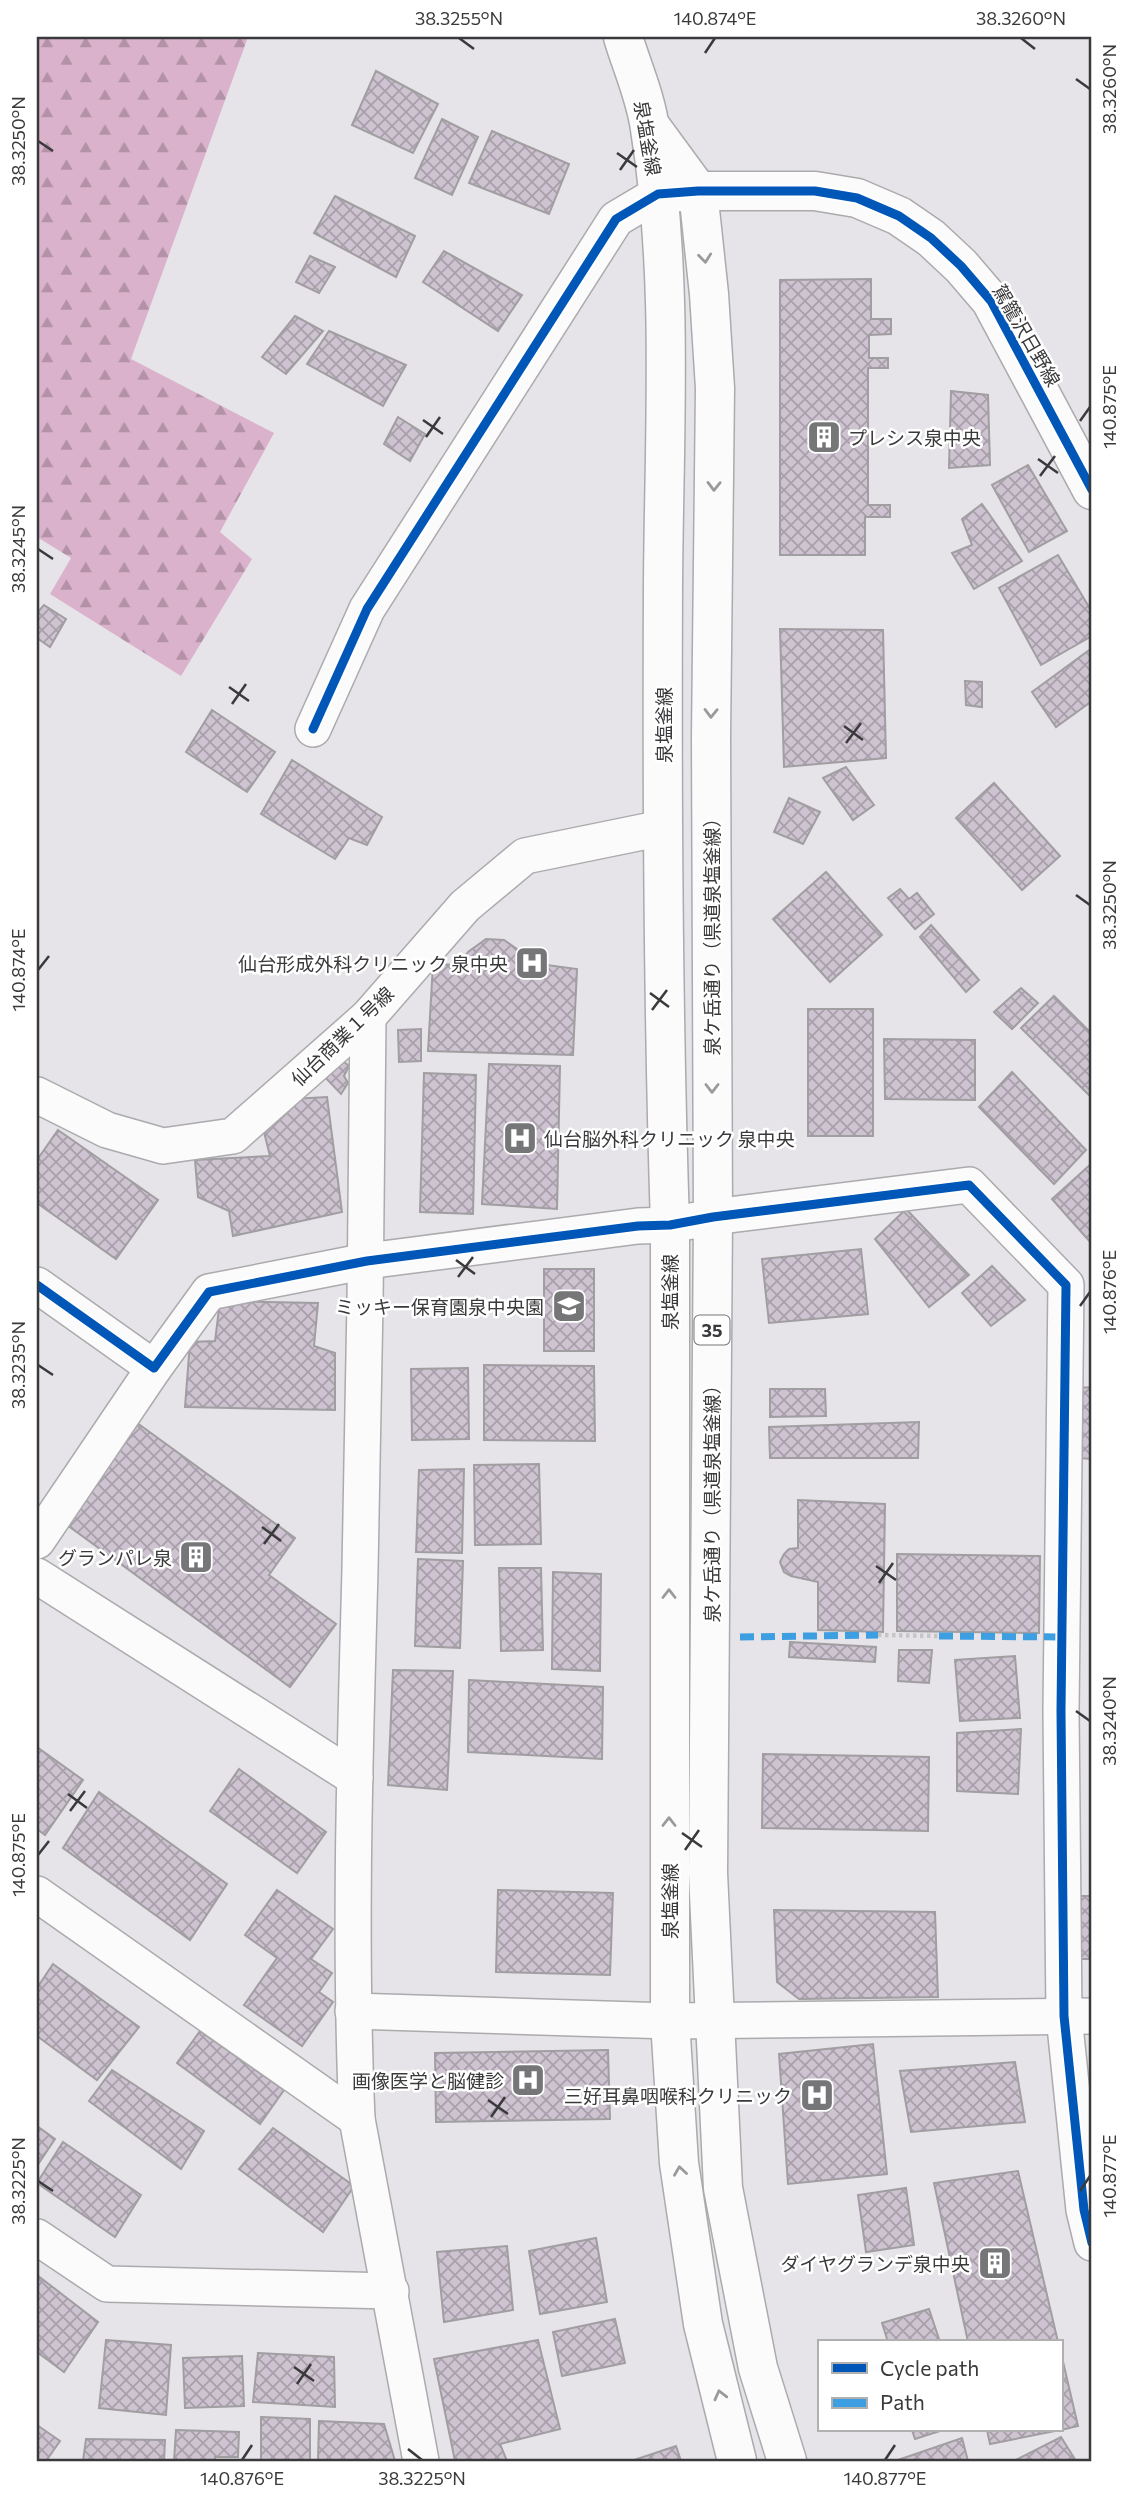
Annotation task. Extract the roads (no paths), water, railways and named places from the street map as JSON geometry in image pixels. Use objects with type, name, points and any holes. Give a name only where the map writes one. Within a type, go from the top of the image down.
[{"type":"main road","name":"泉塩釜線","points":[[623,37],[650,126],[658,194],[664,295],[662,828],[665,1097],[670,1225],[670,2021],[679,2163],[702,2324],[737,2461]]},
{"type":"main road","name":"35","points":[[650,126],[698,191]]},
{"type":"main road","name":"駕籠沢日野線","points":[[658,194],[698,191],[815,191],[857,198],[899,216],[931,238],[961,266],[991,302],[1092,490]]},
{"type":"main road","name":"泉ケ岳通り（県道泉塩釜線）","points":[[698,191],[709,293],[715,388],[711,737],[713,1217],[708,1873],[723,2188],[758,2368],[787,2461]]},
{"type":"street","points":[[313,729],[367,609],[611,228],[617,219],[658,194]]},
{"type":"street","name":"仙台商業１号線","points":[[37,1095],[107,1130],[163,1146],[233,1136],[368,1017],[465,906],[525,856],[662,828]]},
{"type":"street","points":[[368,1017],[367,1261],[355,1778],[353,2011],[357,2119],[421,2461]]},
{"type":"street","points":[[37,1541],[208,1292],[367,1261],[638,1226],[670,1225],[713,1217],[969,1185],[1066,1285],[1077,1711],[1078,2016],[1084,2210],[1092,2243]]},
{"type":"street","points":[[37,1285],[154,1368]]},
{"type":"street","points":[[37,1576],[355,1778]]},
{"type":"street","points":[[37,1894],[357,2119]]},
{"type":"street","points":[[353,2011],[670,2021],[1078,2016]]},
{"type":"street","points":[[37,2237],[107,2284],[390,2291]]},
{"type":"place","name":"プレシス泉中央","points":[[824,437]]},
{"type":"place","name":"仙台形成外科クリニック 泉中央","points":[[532,963]]},
{"type":"place","name":"仙台脳外科クリニック 泉中央","points":[[520,1138]]},
{"type":"place","name":"ミッキー保育園泉中央園","points":[[569,1306]]},
{"type":"place","name":"グランパレ泉","points":[[196,1557]]},
{"type":"place","name":"画像医学と脳健診","points":[[528,2080]]},
{"type":"place","name":"三好耳鼻咽喉科クリニック","points":[[817,2095]]},
{"type":"place","name":"ダイヤグランデ泉中央","points":[[995,2263]]}]
